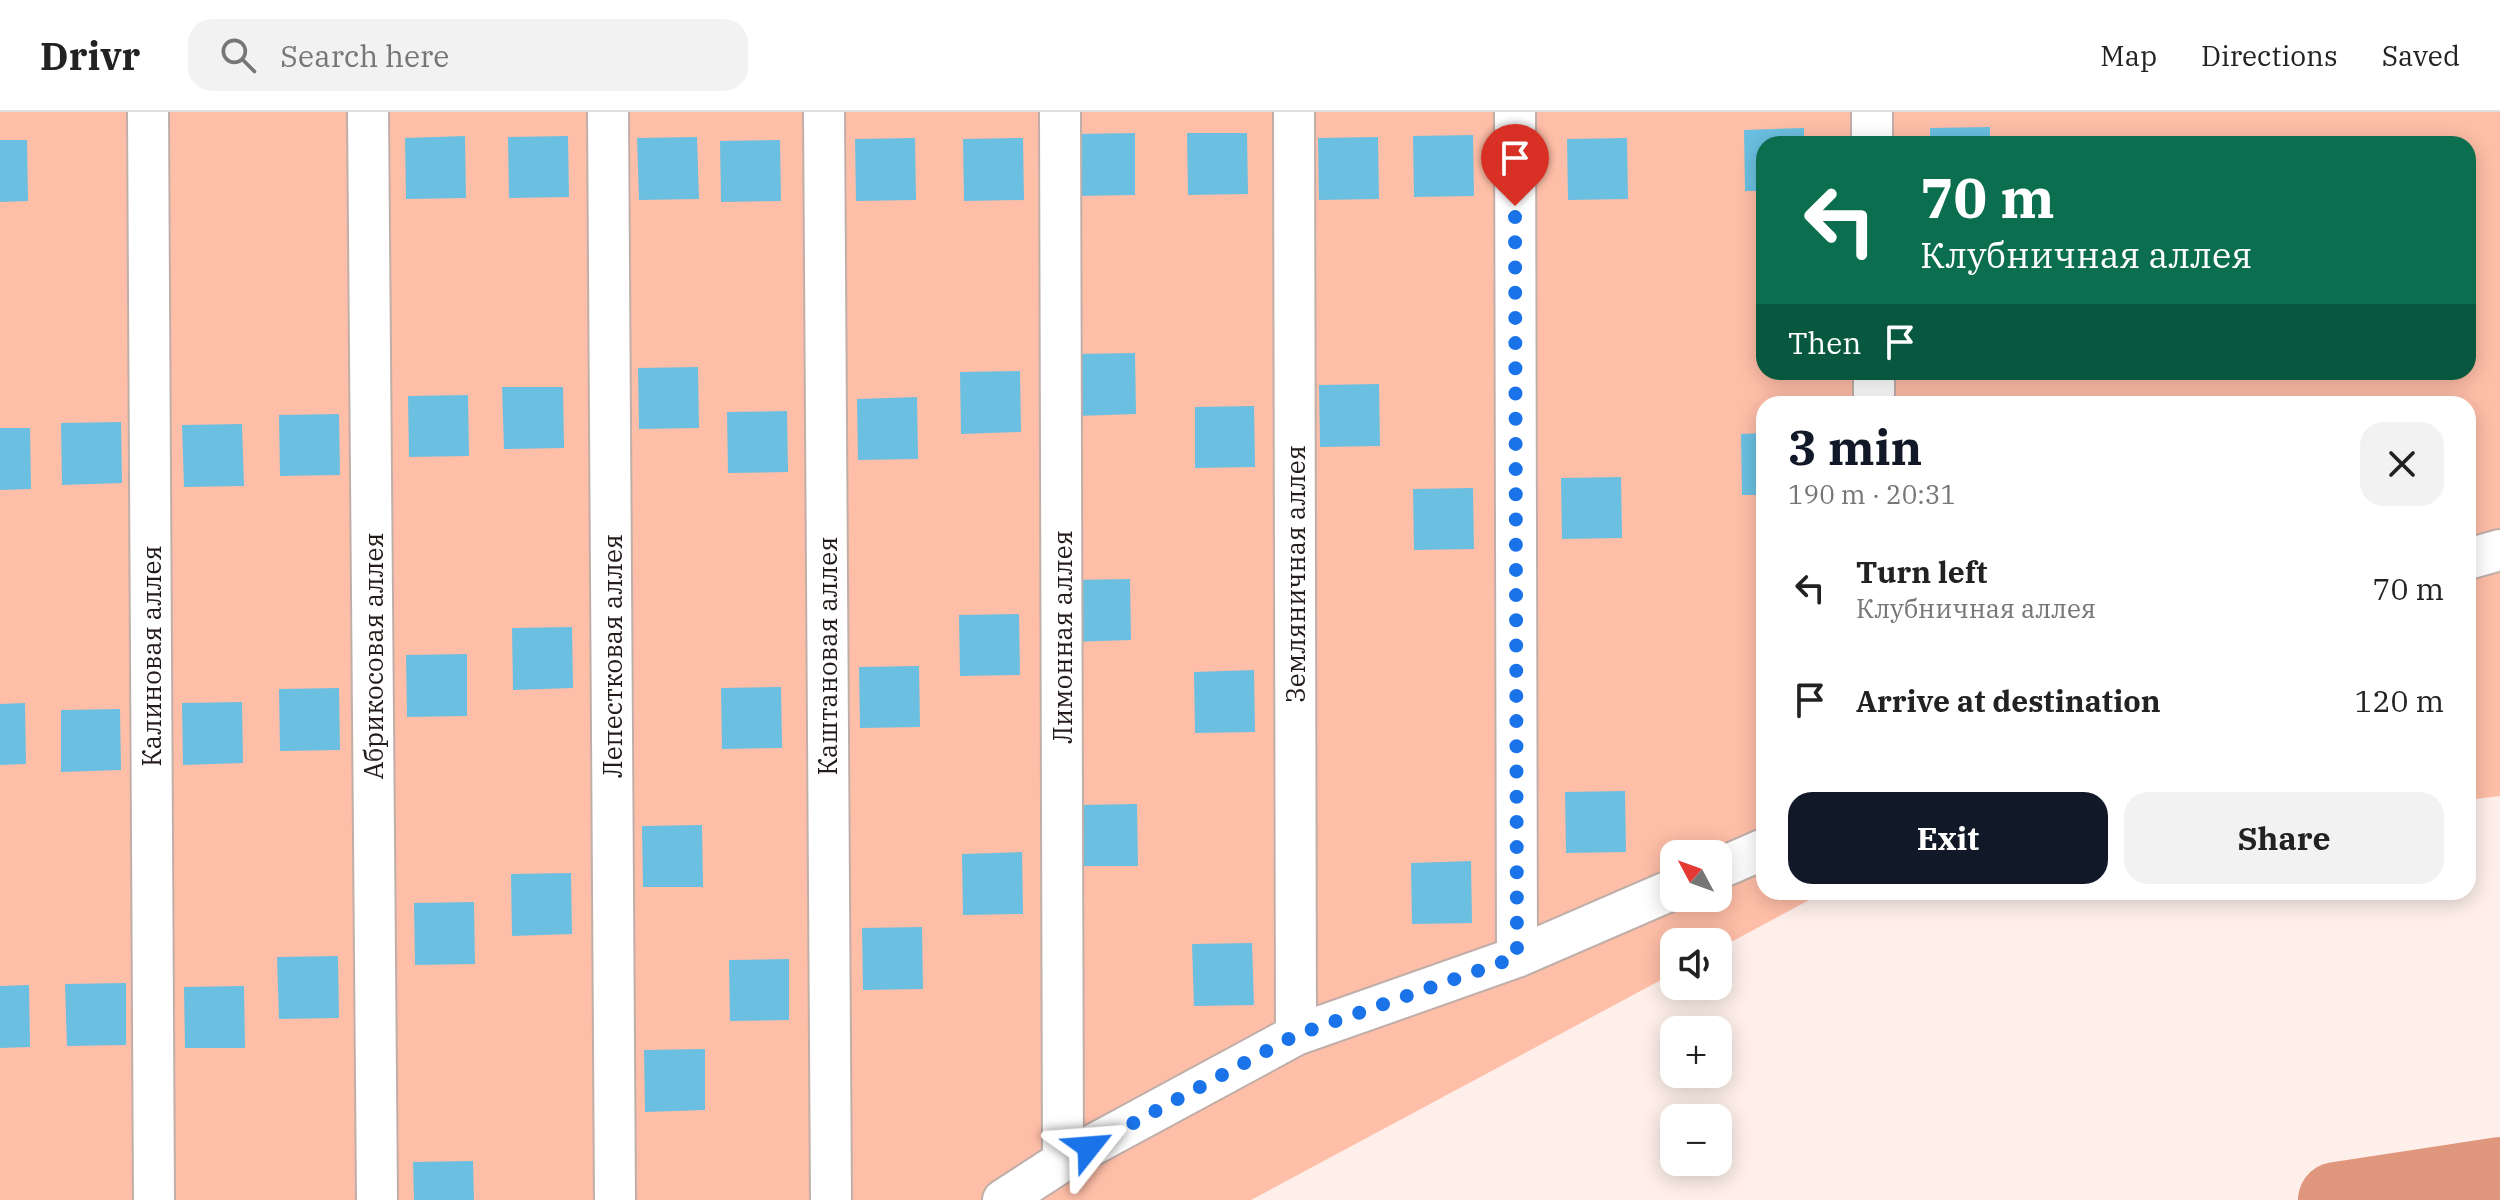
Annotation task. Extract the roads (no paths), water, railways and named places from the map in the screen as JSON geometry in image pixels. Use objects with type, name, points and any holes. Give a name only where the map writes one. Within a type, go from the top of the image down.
[{"type":"street","name":"Калиновая аллея","points":[[148,112],[154,1200]]},
{"type":"street","name":"Абрикосовая аллея","points":[[368,112],[377,1200]]},
{"type":"street","name":"Лепестковая аллея","points":[[608,112],[615,1200]]},
{"type":"street","name":"Каштановая аллея","points":[[824,112],[831,1200]]},
{"type":"street","name":"Лимонная аллея","points":[[1060,112],[1063,1161]]},
{"type":"street","name":"Земляничная аллея","points":[[1294,112],[1296,1035]]},
{"type":"street","points":[[1515,112],[1517,957]]},
{"type":"street","points":[[1872,112],[1872,136]]},
{"type":"street","points":[[2476,557],[2500,550]]},
{"type":"street","points":[[1732,863],[1756,852]]},
{"type":"street","points":[[1003,1200],[1063,1161],[1296,1035],[1517,957],[1660,895]]},
{"type":"waterway","points":[[2336,1200],[2500,1175]]}]
